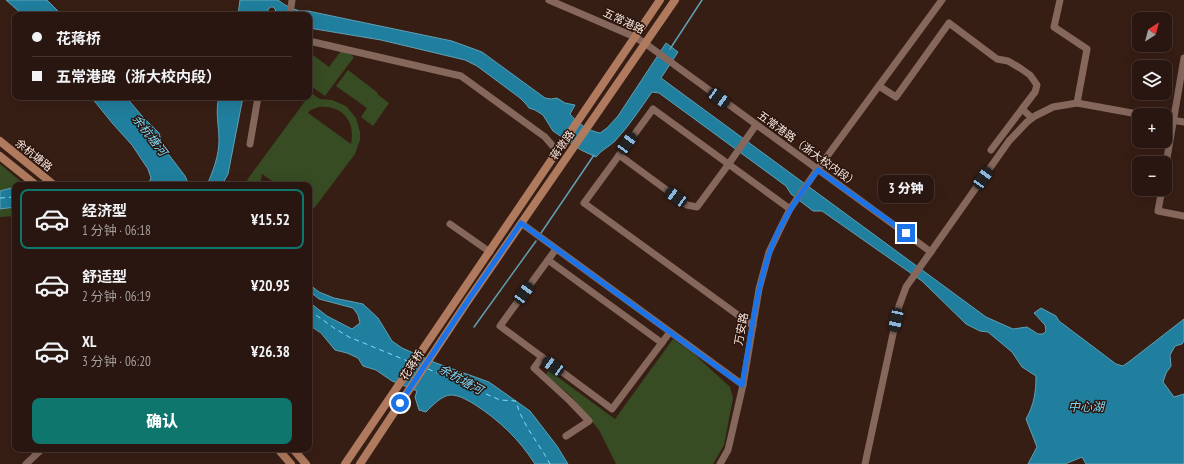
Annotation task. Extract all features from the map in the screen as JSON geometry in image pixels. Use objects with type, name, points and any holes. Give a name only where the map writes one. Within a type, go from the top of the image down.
[{"type":"main road","name":"蒋墩路","points":[[460,295],[660,0]]},
{"type":"main road","name":"蒋墩路","points":[[467,302],[675,0]]},
{"type":"main road","name":"余杭塘路","points":[[0,141],[50,182]]},
{"type":"main road","name":"余杭塘路","points":[[0,156],[32,182]]},
{"type":"main road","name":"花蒋桥","points":[[345,464],[460,295]]},
{"type":"main road","name":"花蒋桥","points":[[360,464],[467,302]]},
{"type":"main road","points":[[281,452],[291,464]]},
{"type":"main road","points":[[296,452],[306,464]]},
{"type":"street","name":"五常港路","points":[[550,0],[635,37],[656,52]]},
{"type":"street","name":"万安路","points":[[720,464],[728,450],[742,385],[759,289],[769,252],[790,210],[808,183],[942,0]]},
{"type":"street","points":[[1060,0],[1054,27],[1087,49],[1078,104]]},
{"type":"street","points":[[879,86],[896,97],[949,23],[997,59],[1008,61],[1030,76],[1037,85],[1035,92],[991,150]]},
{"type":"street","points":[[312,42],[461,76],[545,137],[559,149]]},
{"type":"street","name":"五常港路（浙大校内段）","points":[[656,52],[931,252]]},
{"type":"street","points":[[1167,156],[1184,58]]},
{"type":"street","points":[[250,144],[257,100]]},
{"type":"street","points":[[865,464],[899,306],[909,281],[1009,141],[1032,118],[1053,108],[1078,104],[1132,113]]},
{"type":"street","points":[[753,326],[584,203],[653,109],[790,210]]},
{"type":"street","points":[[1022,109],[1032,118]]},
{"type":"street","points":[[1173,120],[1184,122]]},
{"type":"street","points":[[619,155],[687,205],[697,207],[756,125]]},
{"type":"street","points":[[1161,196],[1158,210],[1184,216]]},
{"type":"street","points":[[521,223],[742,385]]},
{"type":"street","points":[[450,224],[490,252]]},
{"type":"street","points":[[556,249],[500,326],[612,409],[670,332]]},
{"type":"street","points":[[548,260],[662,343]]},
{"type":"street","points":[[542,357],[534,368],[570,400],[589,421],[566,436]]},
{"type":"street","points":[[26,464],[39,452]]},
{"type":"green space","points":[[341,51],[348,52],[354,57],[325,96],[312,87],[312,54],[329,67]]},
{"type":"green space","points":[[348,70],[389,103],[373,126],[361,117],[367,108],[336,86]]},
{"type":"green space","points":[[312,94],[320,99],[332,100],[346,106],[356,118],[360,132],[360,140],[355,154],[312,210],[312,182],[274,182],[262,174],[261,182],[249,182],[247,180],[306,100],[312,100]],"holes":[[[319,107],[334,109],[346,116],[349,122],[352,136],[351,144],[308,113],[310,110]]]},
{"type":"green space","points":[[0,164],[21,182],[12,182],[12,216],[0,217]]},
{"type":"green space","points":[[673,339],[694,354],[730,387],[733,398],[724,445],[713,464],[616,464],[599,430],[571,396],[546,375],[548,370],[615,419]]},
{"type":"water","points":[[6,0],[47,0],[59,12],[20,12]]},
{"type":"water","name":"中心湖","points":[[240,0],[278,0],[299,11],[308,11],[452,41],[482,52],[545,98],[557,98],[565,103],[575,105],[570,114],[580,123],[600,133],[618,116],[666,43],[678,52],[661,78],[986,317],[1013,329],[1027,327],[1038,334],[1043,334],[1046,331],[1045,325],[1034,313],[1041,308],[1056,316],[1059,321],[1116,364],[1123,366],[1184,319],[1184,341],[1182,344],[1175,346],[1170,355],[1171,366],[1166,373],[1163,382],[1174,397],[1184,394],[1184,464],[1086,464],[1082,457],[1065,464],[1028,464],[1037,447],[1026,419],[1034,398],[1036,376],[1022,367],[1012,352],[988,332],[980,331],[966,324],[922,281],[822,211],[813,211],[791,194],[786,186],[659,93],[652,92],[620,135],[596,157],[581,150],[553,131],[543,115],[529,108],[520,98],[477,66],[465,60],[381,40],[312,28],[312,12],[276,12],[273,7],[270,7],[267,12],[238,12]]},
{"type":"water","name":"余杭塘河","points":[[93,100],[129,100],[159,133],[163,147],[185,176],[188,182],[149,182],[151,178],[148,169],[132,145]]},
{"type":"water","points":[[218,100],[242,100],[228,174],[224,182],[208,182],[218,152]]},
{"type":"water","points":[[12,188],[12,207],[0,209],[0,191]]},
{"type":"water","name":"余杭塘河","points":[[312,286],[319,292],[334,298],[363,304],[378,318],[392,341],[402,348],[436,363],[489,382],[530,411],[557,446],[568,464],[535,464],[522,446],[500,423],[466,399],[454,395],[448,395],[437,401],[426,412],[419,410],[415,397],[417,391],[392,381],[376,370],[363,366],[358,358],[335,350],[321,333],[312,327],[312,304],[327,316],[352,329],[360,323],[358,315],[353,308],[319,299],[312,293]]},
{"type":"waterway","points":[[670,49],[702,0]]},
{"type":"waterway","points":[[541,233],[594,155]]},
{"type":"waterway","points":[[474,327],[536,241]]},
{"type":"ferry route","points":[[0,198],[12,197]]},
{"type":"ferry route","points":[[312,312],[349,337],[410,362]]},
{"type":"ferry route","points":[[428,369],[500,400],[516,401],[526,426],[550,464]]},
{"type":"route","points":[[400,403],[521,223],[742,385],[759,289],[769,252],[790,210],[818,170],[906,233]]}]
